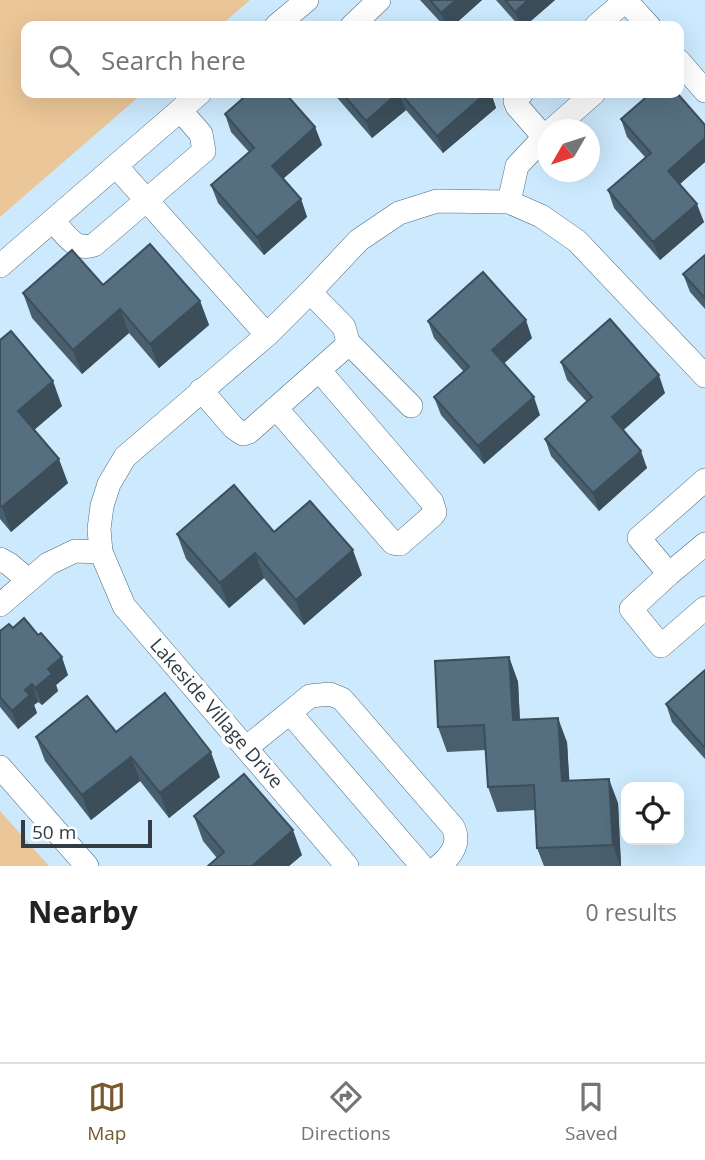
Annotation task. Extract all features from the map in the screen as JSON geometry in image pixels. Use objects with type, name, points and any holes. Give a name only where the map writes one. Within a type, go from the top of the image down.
[{"type":"street","points":[[282,21],[307,0]]},
{"type":"street","points":[[357,21],[379,0]]},
{"type":"street","points":[[602,21],[626,0],[645,21]]},
{"type":"street","points":[[684,67],[705,91]]},
{"type":"street","points":[[0,266],[194,98]]},
{"type":"street","points":[[518,98],[515,101],[517,106],[537,123]]},
{"type":"street","points":[[564,119],[588,98]]},
{"type":"street","points":[[53,220],[75,245],[84,248],[94,246],[147,201],[204,151],[201,134],[180,110]]},
{"type":"street","points":[[509,202],[517,166],[537,145]]},
{"type":"street","points":[[116,166],[267,335]]},
{"type":"street","name":"Lakeside Village Drive","points":[[347,866],[124,606],[101,552],[99,528],[109,484],[124,457],[267,335],[359,240],[399,213],[437,201],[509,202],[541,216],[577,241],[705,376]]},
{"type":"street","points":[[310,292],[344,327],[348,342],[411,406]]},
{"type":"street","points":[[201,390],[234,428],[243,434],[249,432],[348,342]]},
{"type":"street","points":[[276,408],[393,543],[400,544],[432,516],[435,512],[432,502],[319,370]]},
{"type":"street","points":[[669,574],[639,538],[705,480]]},
{"type":"street","points":[[705,544],[631,609],[660,646],[705,608]]},
{"type":"street","points":[[0,605],[48,564],[75,551],[101,552]]},
{"type":"street","points":[[0,559],[28,580]]},
{"type":"street","points":[[246,748],[310,696],[330,694],[348,705],[453,827],[456,834],[454,848],[439,866]]},
{"type":"street","points":[[290,713],[422,866]]},
{"type":"street","points":[[0,767],[87,866]]},
{"type":"shaded area","points":[[0,0],[250,0],[226,21],[21,21],[21,98],[137,98],[0,217]]},
{"type":"shaded area","points":[[0,811],[49,866],[0,866]]},
{"type":"building","points":[[430,0],[456,0],[441,13]]},
{"type":"building","points":[[505,0],[528,0],[515,12]]},
{"type":"building","points":[[243,98],[289,98],[315,127],[272,166],[301,199],[257,237],[211,185],[254,148],[225,114]]},
{"type":"building","points":[[346,98],[392,98],[366,121]]},
{"type":"building","points":[[404,98],[480,98],[437,136]]},
{"type":"building","points":[[645,98],[681,98],[705,125],[705,138],[668,171],[697,204],[653,242],[608,190],[651,153],[621,119]]},
{"type":"building","points":[[150,244],[200,301],[150,344],[120,309],[73,350],[23,293],[72,250],[103,285]]},
{"type":"building","points":[[705,255],[705,298],[683,274]]},
{"type":"building","points":[[483,272],[526,320],[492,350],[534,397],[478,446],[434,397],[469,367],[428,321]]},
{"type":"building","points":[[610,319],[659,375],[612,417],[641,451],[593,493],[545,439],[592,397],[561,362]]},
{"type":"building","points":[[11,331],[53,381],[18,411],[59,459],[2,507],[0,340]]},
{"type":"building","points":[[234,485],[274,532],[310,501],[353,550],[296,600],[255,553],[220,583],[177,534]]},
{"type":"building","points":[[24,618],[62,657],[48,669],[52,674],[35,688],[32,684],[25,690],[30,695],[12,711],[0,697],[0,631],[9,624],[13,628]]},
{"type":"building","points":[[509,657],[513,720],[558,718],[562,781],[609,779],[613,845],[537,848],[534,785],[488,787],[484,725],[438,727],[435,661]]},
{"type":"building","points":[[705,670],[705,748],[666,704]]},
{"type":"building","points":[[165,693],[211,752],[160,793],[131,757],[82,795],[36,737],[87,696],[116,732]]},
{"type":"building","points":[[244,774],[293,830],[252,866],[208,866],[224,852],[194,816]]}]
